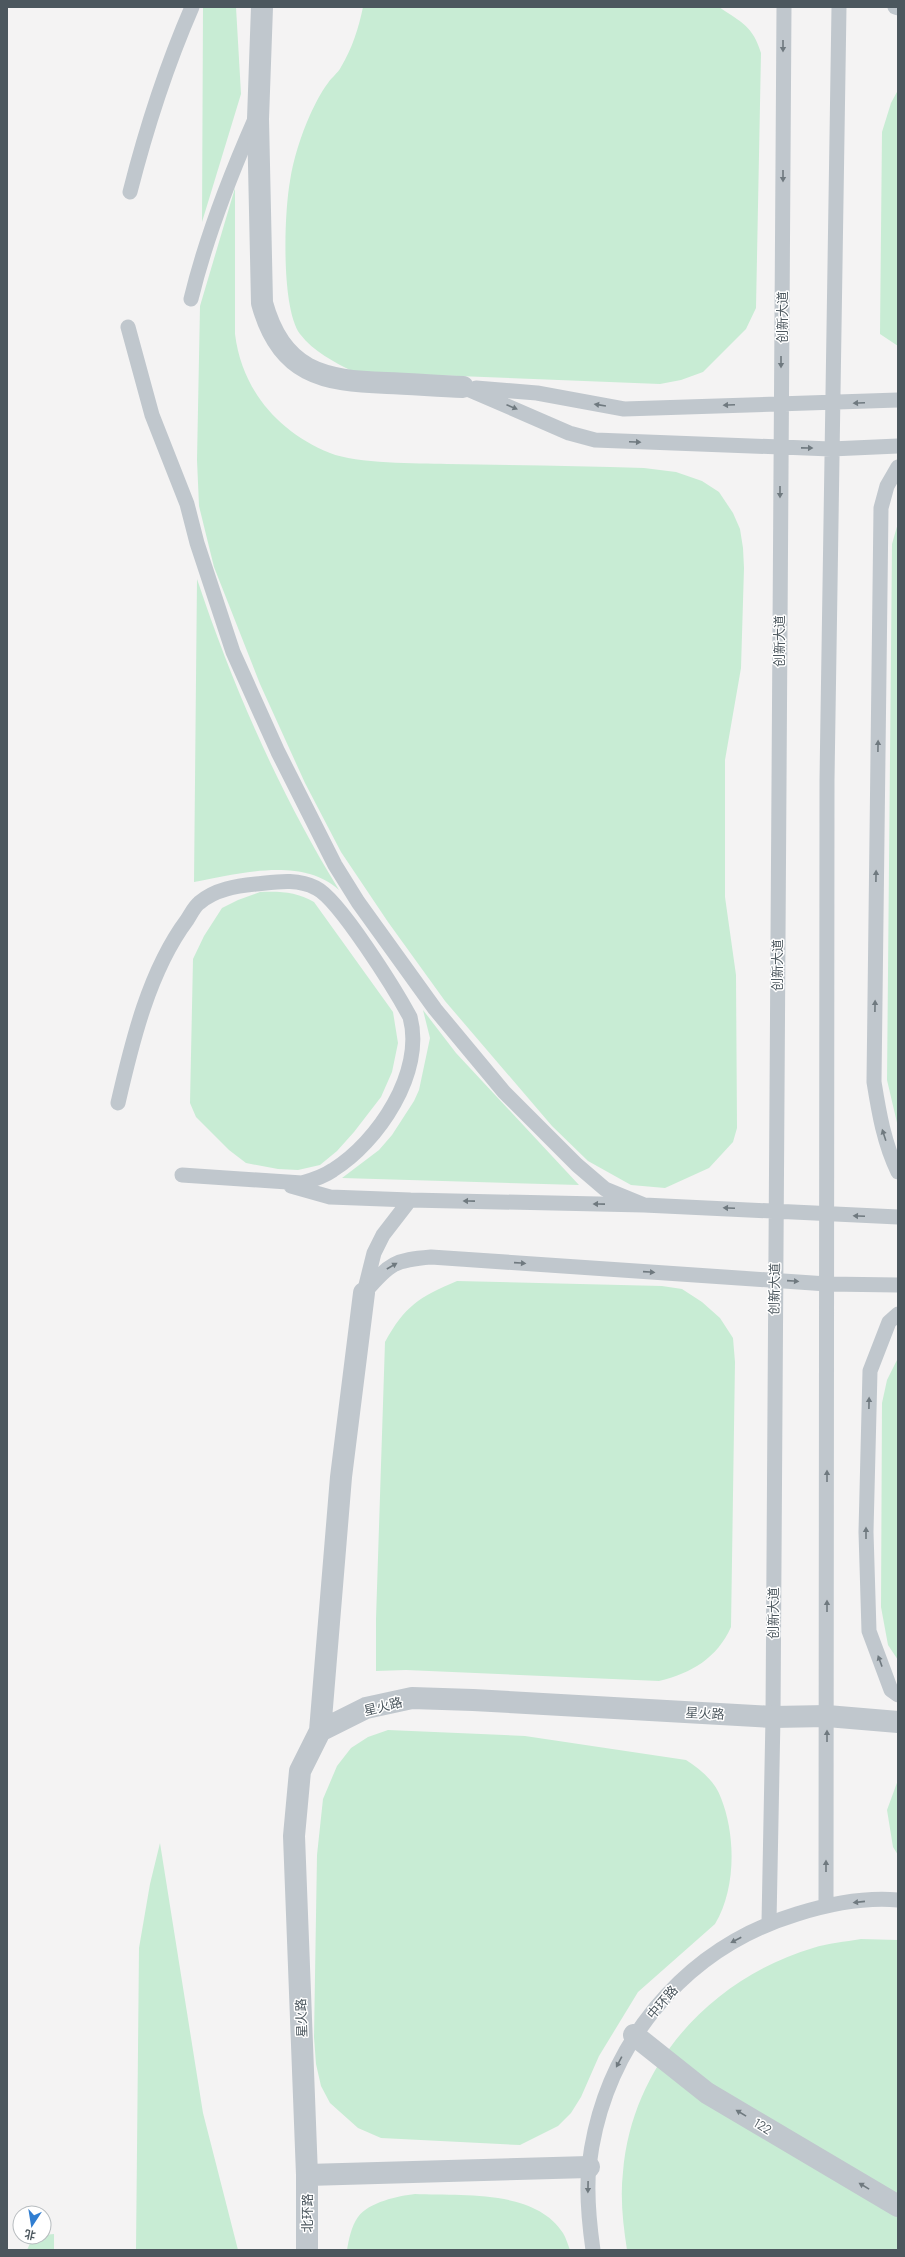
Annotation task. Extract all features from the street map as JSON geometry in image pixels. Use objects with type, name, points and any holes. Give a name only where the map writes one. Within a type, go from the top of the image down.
[{"type":"street","points":[[262,7],[259,112],[262,303],[272,331],[287,354],[306,368],[326,377],[346,382],[463,387]]},
{"type":"street","points":[[320,1731],[341,1477],[357,1338],[364,1293]]},
{"type":"street","name":"星火路","points":[[307,2175],[294,1836],[300,1771],[320,1731],[366,1708],[412,1698],[473,1700],[773,1717],[827,1716],[898,1722]]},
{"type":"street","name":"122","points":[[634,2035],[707,2093],[898,2206]]},
{"type":"street","points":[[307,2175],[589,2167]]},
{"type":"street","name":"北环路","points":[[307,2175],[307,2250]]},
{"type":"lane","points":[[130,192],[155,104],[175,45],[192,7]]},
{"type":"lane","name":"创新大道","points":[[769,1922],[773,1717],[774,1280],[784,7]]},
{"type":"lane","points":[[826,1905],[828,780],[831,449],[839,7]]},
{"type":"lane","points":[[191,299],[201,259],[215,218],[237,160],[259,112]]},
{"type":"lane","points":[[128,327],[152,415],[187,504],[197,543],[233,652],[278,752],[335,865],[362,908],[435,1009],[504,1092],[577,1165],[605,1189],[644,1205]]},
{"type":"lane","points":[[463,387],[537,393],[624,409],[781,403],[832,404],[898,400]]},
{"type":"lane","points":[[463,387],[569,434],[595,440],[831,449],[898,446]]},
{"type":"lane","points":[[898,467],[887,486],[881,516],[874,1082],[882,1129],[891,1158],[898,1172]]},
{"type":"lane","points":[[118,1103],[134,1041],[163,958],[173,940],[199,903],[216,893],[237,886],[280,881],[301,883],[317,888],[328,897],[345,917],[404,1006],[413,1028],[412,1050],[399,1094],[374,1134],[334,1170],[320,1178],[302,1183],[182,1175]]},
{"type":"lane","points":[[278,1182],[330,1197],[644,1205],[775,1210],[827,1215],[898,1217]]},
{"type":"lane","points":[[364,1293],[374,1253],[383,1234],[410,1200]]},
{"type":"lane","points":[[364,1293],[383,1271],[403,1259],[431,1257],[827,1284],[898,1285]]},
{"type":"lane","points":[[898,1314],[889,1322],[870,1371],[866,1532],[869,1631],[891,1690],[898,1695]]},
{"type":"lane","name":"中环路","points":[[593,2250],[588,2214],[589,2167],[597,2121],[612,2076],[634,2035],[671,1989],[717,1950],[769,1922],[826,1905],[886,1899],[898,1900]]},
{"type":"green space","points":[[203,7],[236,7],[241,94],[202,222]]},
{"type":"green space","points":[[363,7],[719,7],[740,21],[754,37],[761,53],[756,308],[746,329],[703,372],[681,380],[660,384],[354,372],[332,360],[312,346],[300,334],[294,321],[287,283],[286,215],[291,173],[295,156],[314,107],[349,53]]},
{"type":"green space","points":[[898,90],[898,346],[880,334],[882,132],[891,103]]},
{"type":"green space","points":[[235,188],[235,334],[239,354],[245,373],[254,391],[279,421],[294,433],[311,444],[330,453],[342,457],[371,461],[644,468],[676,472],[702,481],[719,492],[733,513],[740,529],[744,568],[741,668],[725,760],[725,897],[736,975],[737,1128],[733,1142],[709,1168],[665,1188],[631,1185],[588,1161],[552,1126],[445,1001],[388,922],[341,852],[305,783],[260,684],[214,567],[199,506],[197,460],[200,306]]},
{"type":"green space","points":[[898,523],[898,1127],[887,1080],[892,544]]},
{"type":"green space","points":[[197,579],[226,659],[259,738],[277,777],[317,853],[339,890],[324,880],[307,873],[288,870],[249,872],[194,882]]},
{"type":"green space","points":[[260,892],[295,894],[314,902],[393,1012],[398,1043],[392,1072],[381,1097],[354,1132],[337,1151],[320,1165],[298,1170],[278,1169],[246,1163],[229,1150],[196,1117],[190,1103],[193,959],[204,936],[222,908]]},
{"type":"green space","points":[[423,1010],[456,1053],[579,1185],[342,1178],[379,1150],[392,1135],[414,1101],[419,1090],[430,1038]]},
{"type":"green space","points":[[457,1281],[662,1286],[682,1289],[702,1302],[720,1318],[733,1338],[735,1362],[731,1627],[725,1638],[711,1656],[693,1669],[659,1681],[406,1670],[376,1671],[376,1619],[385,1342],[399,1320],[414,1304],[433,1292]]},
{"type":"green space","points":[[898,1358],[898,1660],[888,1645],[881,1607],[882,1403],[887,1380]]},
{"type":"green space","points":[[388,1730],[525,1736],[686,1760],[702,1771],[715,1786],[726,1813],[732,1862],[727,1895],[715,1924],[638,1992],[599,2056],[581,2097],[571,2113],[558,2126],[520,2145],[381,2138],[358,2128],[330,2103],[321,2086],[316,2064],[314,2037],[317,1855],[323,1799],[337,1766],[351,1748],[368,1737]]},
{"type":"green space","points":[[898,1780],[898,1855],[893,1847],[887,1810]]},
{"type":"green space","points":[[160,1843],[203,2113],[238,2250],[136,2250],[139,1948],[150,1884]]},
{"type":"green space","points":[[861,1939],[898,1940],[898,2250],[627,2250],[623,2221],[623,2172],[630,2133],[642,2096],[660,2062],[684,2031],[711,2004],[742,1980],[776,1962],[813,1948]]},
{"type":"green space","points":[[415,2194],[475,2196],[516,2202],[535,2209],[550,2219],[563,2233],[570,2250],[347,2250],[351,2233],[358,2217],[369,2207],[400,2196]]},
{"type":"green space","points":[[52,2234],[54,2234],[54,2250],[27,2250],[29,2245],[52,2245]]}]
